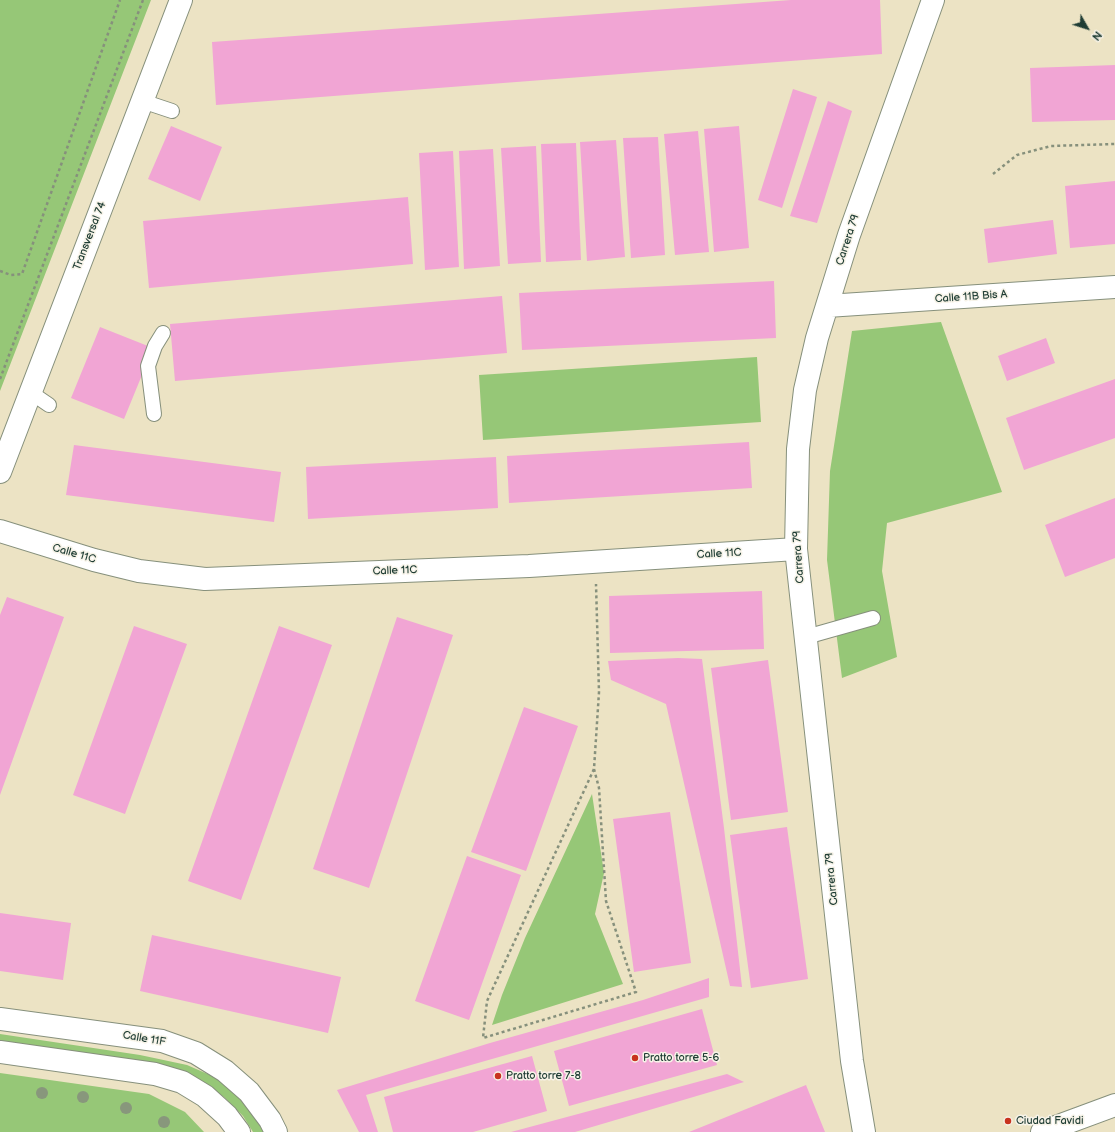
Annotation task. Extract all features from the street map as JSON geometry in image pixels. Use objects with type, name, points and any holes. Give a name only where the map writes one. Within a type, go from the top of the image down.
[{"type":"street","name":"Transversal 74","points":[[0,472],[181,0]]},
{"type":"street","name":"Carrera 79","points":[[864,1132],[851,1054],[796,549],[797,485],[800,434],[805,390],[817,338],[849,235],[933,0]]},
{"type":"street","name":"Calle 11B Bis A","points":[[827,306],[1115,287]]},
{"type":"street","name":"Calle 11C","points":[[0,531],[94,560],[139,571],[205,579],[529,566],[796,549]]},
{"type":"street","name":"Calle 11F","points":[[0,1019],[162,1041],[196,1053],[225,1070],[250,1092],[270,1120],[276,1132]]},
{"type":"street","points":[[0,1052],[155,1074],[182,1082],[205,1096],[228,1116],[239,1132]]},
{"type":"street","points":[[1042,1132],[1115,1105]]},
{"type":"lane","points":[[142,101],[172,111]]},
{"type":"lane","points":[[154,414],[148,366],[151,356],[163,333]]},
{"type":"lane","points":[[30,392],[49,405]]},
{"type":"lane","points":[[806,637],[873,618]]},
{"type":"path","points":[[0,271],[11,275],[22,274],[120,0]]},
{"type":"path","points":[[0,378],[143,0]]},
{"type":"path","points":[[993,174],[1017,155],[1051,146],[1115,144]]},
{"type":"path","points":[[594,769],[487,1001],[483,1038],[636,992],[606,901],[599,788],[594,769],[599,692],[596,581]]},
{"type":"green space","points":[[0,0],[151,0],[0,391]]},
{"type":"green space","points":[[941,322],[1002,492],[887,523],[882,571],[897,657],[842,678],[827,560],[830,471],[852,331]]},
{"type":"green space","points":[[757,357],[761,422],[483,440],[479,375]]},
{"type":"green space","points":[[592,794],[604,873],[595,914],[623,984],[492,1025],[502,995],[525,938]]},
{"type":"green space","points":[[0,1034],[140,1055],[187,1065],[210,1075],[232,1089],[251,1111],[264,1132],[253,1132],[243,1116],[224,1097],[205,1084],[0,1042]]},
{"type":"green space","points":[[0,1073],[149,1094],[185,1112],[204,1132],[0,1132]]},
{"type":"building","points":[[791,0],[880,0],[882,54],[216,105],[212,42]]},
{"type":"building","points":[[1115,65],[1115,120],[1032,122],[1030,68]]},
{"type":"building","points":[[793,89],[817,97],[782,208],[758,200]]},
{"type":"building","points":[[828,101],[852,111],[817,223],[790,216]]},
{"type":"building","points":[[171,126],[222,147],[200,201],[148,179]]},
{"type":"building","points":[[739,126],[749,248],[714,252],[704,129]]},
{"type":"building","points":[[698,131],[709,252],[675,255],[664,134]]},
{"type":"building","points":[[658,137],[665,255],[631,258],[623,138]]},
{"type":"building","points":[[616,140],[625,257],[587,261],[580,142]]},
{"type":"building","points":[[576,143],[581,260],[546,262],[541,144]]},
{"type":"building","points":[[536,146],[541,262],[508,264],[501,148]]},
{"type":"building","points":[[493,149],[500,266],[464,269],[459,151]]},
{"type":"building","points":[[453,151],[459,267],[425,270],[419,153]]},
{"type":"building","points":[[1115,181],[1115,244],[1070,248],[1065,186]]},
{"type":"building","points":[[408,197],[413,264],[149,288],[143,221]]},
{"type":"building","points":[[1053,220],[1057,254],[988,263],[984,229]]},
{"type":"building","points":[[774,281],[776,338],[522,350],[519,293]]},
{"type":"building","points":[[502,296],[507,353],[175,381],[170,324]]},
{"type":"building","points":[[100,327],[153,348],[124,419],[71,398]]},
{"type":"building","points":[[1046,338],[1055,363],[1007,381],[998,356]]},
{"type":"building","points":[[1115,379],[1115,438],[1024,470],[1006,418]]},
{"type":"building","points":[[749,442],[752,488],[509,503],[507,456]]},
{"type":"building","points":[[74,445],[281,472],[274,522],[66,495]]},
{"type":"building","points":[[496,457],[498,508],[308,519],[306,467]]},
{"type":"building","points":[[1115,498],[1115,558],[1065,577],[1045,525]]},
{"type":"building","points":[[762,591],[764,649],[610,653],[609,596]]},
{"type":"building","points":[[7,597],[64,617],[0,795],[0,615]]},
{"type":"building","points":[[397,617],[453,635],[369,888],[313,869]]},
{"type":"building","points":[[134,626],[187,644],[125,814],[73,795]]},
{"type":"building","points":[[279,626],[332,645],[241,900],[188,881]]},
{"type":"building","points":[[678,658],[702,659],[724,828],[742,987],[730,986],[666,704],[611,680],[608,661]]},
{"type":"building","points":[[768,660],[788,812],[731,820],[711,668]]},
{"type":"building","points":[[524,707],[578,726],[526,871],[471,852]]},
{"type":"building","points":[[670,812],[691,963],[634,972],[613,819]]},
{"type":"building","points":[[787,827],[808,979],[751,988],[730,835]]},
{"type":"building","points":[[467,856],[521,875],[469,1020],[415,1001]]},
{"type":"building","points":[[0,913],[71,923],[63,980],[0,971]]},
{"type":"building","points":[[152,935],[341,977],[328,1033],[140,991]]},
{"type":"building","points":[[709,978],[709,997],[366,1095],[378,1132],[359,1132],[337,1090],[490,1043],[643,1000]]},
{"type":"building","name":"Pratto torre 5-6","points":[[702,1009],[717,1065],[569,1106],[554,1051]]},
{"type":"building","name":"Pratto torre 7-8","points":[[532,1056],[547,1111],[473,1132],[393,1132],[384,1097]]},
{"type":"building","points":[[727,1074],[744,1082],[575,1132],[511,1132]]},
{"type":"building","points":[[806,1085],[825,1132],[689,1132]]},
{"type":"place","name":"Pratto torre 5-6","points":[[635,1058]]},
{"type":"place","name":"Pratto torre 7-8","points":[[498,1076]]},
{"type":"place","name":"Ciudad Favidi","points":[[1008,1121]]}]
